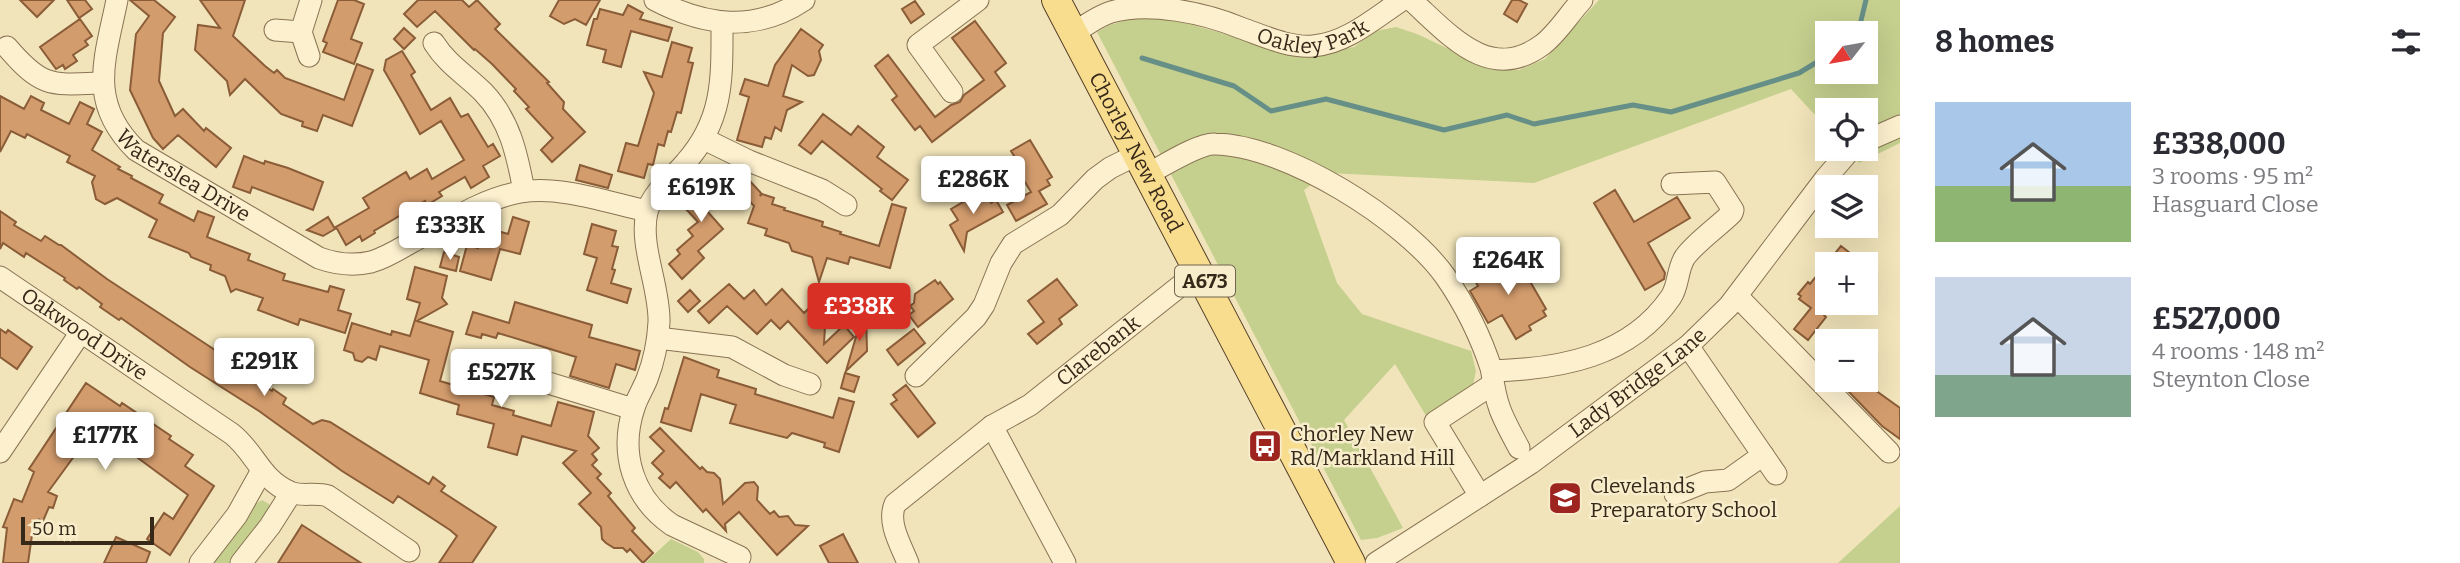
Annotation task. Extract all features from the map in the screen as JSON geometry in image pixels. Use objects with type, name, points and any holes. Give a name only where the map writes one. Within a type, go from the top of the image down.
[{"type":"main road","name":"Chorley New Road","points":[[1056,0],[1351,563]]},
{"type":"street","name":"Waterslea Drive","points":[[117,0],[102,83],[113,122],[123,138],[136,150],[319,258],[375,271],[394,252],[476,206],[494,198],[524,191],[567,194],[648,211]]},
{"type":"street","points":[[309,56],[300,32],[311,0]]},
{"type":"street","points":[[655,0],[677,12],[722,23],[764,18],[804,0]]},
{"type":"street","points":[[952,92],[918,45],[978,0]]},
{"type":"street","name":"Oakley Park","points":[[1073,33],[1105,15],[1137,8],[1218,10],[1273,40],[1315,46],[1342,39],[1402,0]]},
{"type":"street","points":[[1412,0],[1463,45],[1489,59],[1511,59],[1544,44],[1582,0]]},
{"type":"street","points":[[722,23],[717,108],[704,139],[659,191],[648,211],[645,228],[658,303],[657,338],[648,376],[633,409],[629,460],[643,498],[672,525],[726,556]]},
{"type":"street","points":[[275,30],[300,32]]},
{"type":"street","points":[[434,43],[441,68],[483,92],[501,117],[514,143],[524,191]]},
{"type":"street","points":[[7,47],[18,73],[51,84],[102,83]]},
{"type":"street","points":[[1878,136],[1900,126]]},
{"type":"street","points":[[704,139],[749,161],[827,183],[846,205]]},
{"type":"street","points":[[916,376],[976,317],[984,305],[1001,263],[1013,244],[1060,215],[1095,179],[1110,168],[1177,158],[1213,143],[1261,152],[1311,172],[1350,194],[1397,228],[1444,274],[1473,321],[1492,378],[1499,412],[1519,448]]},
{"type":"street","name":"Lady Bridge Lane","points":[[1376,563],[1531,463],[1688,346],[1737,296],[1841,161]]},
{"type":"street","points":[[1480,496],[1435,422],[1492,378],[1568,364],[1602,353],[1627,340],[1651,321],[1673,295],[1686,255],[1733,210],[1715,182],[1672,184]]},
{"type":"street","name":"Clarebank","points":[[908,563],[892,524],[891,513],[895,504],[992,426],[1030,405],[1199,271]]},
{"type":"street","name":"Oakwood Drive","points":[[0,277],[232,434],[242,442],[261,472],[291,493]]},
{"type":"street","points":[[1737,296],[1889,452]]},
{"type":"street","points":[[0,453],[81,332]]},
{"type":"street","points":[[657,338],[732,347],[787,367],[810,384]]},
{"type":"street","points":[[1688,346],[1776,474]]},
{"type":"street","points":[[493,366],[533,387],[633,409]]},
{"type":"street","points":[[992,426],[1065,563]]},
{"type":"street","points":[[1675,494],[1706,482],[1728,480],[1763,455]]},
{"type":"street","points":[[200,563],[237,514],[261,472]]},
{"type":"street","points":[[241,563],[291,493],[318,493],[328,496],[412,550]]},
{"type":"green space","points":[[1599,0],[1900,0],[1900,143],[1878,154],[1878,98],[1815,98],[1815,115],[1791,89],[1534,183],[1327,173],[1304,190],[1337,283],[1362,314],[1471,351],[1476,371],[1473,385],[1428,419],[1395,364],[1344,420],[1403,528],[1377,538],[1361,540],[1097,32],[1127,20],[1156,15],[1306,56],[1354,47],[1376,31],[1396,27],[1417,34],[1493,70],[1519,70],[1545,59]]},
{"type":"green space","points":[[262,500],[269,504],[270,508],[232,563],[210,563],[254,505]]},
{"type":"green space","points":[[1900,506],[1900,563],[1838,563]]},
{"type":"green space","points":[[671,539],[698,552],[704,563],[645,563]]},
{"type":"building","points":[[20,0],[54,0],[37,17]]},
{"type":"building","points":[[67,0],[85,0],[92,9],[79,18]]},
{"type":"building","points":[[130,0],[154,0],[175,17],[163,33],[159,81],[175,116],[183,109],[204,131],[206,128],[231,148],[216,167],[178,135],[163,149],[153,138],[130,90],[136,34],[149,16]]},
{"type":"building","points":[[200,0],[245,0],[233,36],[265,66],[274,73],[277,70],[285,78],[344,100],[357,64],[373,70],[352,126],[323,115],[317,131],[302,126],[303,122],[281,114],[245,79],[230,95],[227,81],[195,50],[198,25],[220,28]]},
{"type":"building","points":[[338,0],[354,0],[364,4],[351,39],[362,43],[354,64],[323,52],[327,43],[323,41]]},
{"type":"building","points":[[418,0],[462,0],[469,7],[477,0],[500,24],[495,29],[549,82],[547,83],[564,102],[563,109],[585,132],[552,162],[541,150],[553,138],[526,109],[529,107],[514,91],[516,89],[492,64],[435,11],[417,27],[404,14]]},
{"type":"building","points":[[559,0],[600,0],[586,25],[575,19],[564,24],[550,16]]},
{"type":"building","points":[[1512,0],[1527,4],[1517,22],[1504,14]]},
{"type":"building","points":[[915,1],[924,14],[911,23],[902,9]]},
{"type":"building","points":[[628,5],[643,13],[640,19],[672,28],[668,41],[631,31],[621,67],[603,62],[606,50],[587,45],[594,19],[597,19],[600,9],[623,15]]},
{"type":"building","points":[[80,19],[92,36],[85,41],[88,45],[73,55],[77,61],[65,69],[63,65],[56,69],[40,47]]},
{"type":"building","points":[[975,21],[1006,63],[995,72],[1005,86],[932,142],[920,126],[915,130],[892,100],[897,96],[875,66],[888,55],[935,117],[960,102],[964,95],[984,80],[952,38]]},
{"type":"building","points":[[404,28],[415,38],[404,49],[394,39]]},
{"type":"building","points":[[801,29],[823,45],[819,51],[821,60],[814,75],[808,76],[792,65],[783,96],[802,102],[787,110],[781,131],[775,127],[771,139],[765,137],[762,147],[737,140],[749,97],[740,94],[745,79],[768,86],[775,65]]},
{"type":"building","points":[[672,42],[692,48],[688,62],[693,63],[681,113],[677,112],[664,146],[658,144],[653,165],[648,164],[644,178],[618,171],[626,143],[638,146],[654,93],[644,72],[662,77]]},
{"type":"building","points":[[402,51],[415,72],[411,75],[431,110],[450,98],[461,117],[468,114],[488,147],[493,144],[500,156],[483,166],[489,177],[471,188],[465,177],[439,192],[442,196],[427,205],[425,201],[362,241],[360,236],[346,245],[336,227],[369,208],[363,198],[406,172],[410,179],[427,169],[432,179],[464,160],[441,121],[420,134],[384,70],[386,60]]},
{"type":"building","points":[[0,96],[24,109],[31,96],[44,103],[41,110],[69,124],[80,102],[94,109],[87,124],[102,132],[92,150],[120,167],[118,169],[132,176],[131,178],[163,195],[159,203],[194,221],[198,211],[214,217],[207,237],[250,254],[248,260],[285,274],[283,280],[328,292],[330,286],[344,290],[338,310],[351,314],[345,333],[300,319],[298,325],[258,310],[263,298],[236,289],[231,292],[225,276],[210,270],[211,265],[149,237],[157,220],[117,198],[105,204],[96,199],[92,182],[95,176],[67,162],[70,156],[27,134],[25,138],[11,131],[0,152]]},
{"type":"building","points":[[823,114],[851,135],[858,126],[884,147],[877,157],[908,180],[892,200],[822,141],[811,154],[799,145]]},
{"type":"building","points":[[1030,140],[1052,177],[1047,180],[1050,185],[1039,191],[1047,204],[1016,221],[1007,205],[1031,192],[1014,164],[1018,162],[1011,151]]},
{"type":"building","points":[[244,156],[264,164],[265,161],[288,168],[323,182],[313,210],[252,187],[250,193],[233,187]]},
{"type":"building","points":[[580,165],[612,175],[608,188],[576,180]]},
{"type":"building","points":[[722,173],[734,186],[707,211],[723,229],[698,251],[704,258],[682,279],[669,264],[680,254],[677,250],[693,236],[688,230],[698,222],[685,208],[700,194],[696,189],[707,179],[711,183]]},
{"type":"building","points":[[747,178],[761,193],[760,196],[762,194],[774,198],[772,204],[823,222],[822,226],[841,232],[840,234],[879,246],[892,204],[906,208],[890,268],[850,257],[848,264],[827,258],[819,282],[812,257],[792,251],[789,243],[765,235],[767,229],[748,223],[754,206],[737,187]]},
{"type":"building","points":[[1615,190],[1634,222],[1677,197],[1690,218],[1648,243],[1665,273],[1664,279],[1645,290],[1594,203]]},
{"type":"building","points":[[979,193],[982,200],[987,197],[991,203],[996,200],[1003,212],[967,232],[964,251],[950,225],[958,220],[951,209]]},
{"type":"building","points":[[0,211],[16,222],[14,225],[41,241],[45,236],[61,245],[107,279],[272,391],[273,389],[286,398],[283,404],[313,424],[322,420],[330,422],[429,484],[433,477],[445,486],[441,491],[496,527],[472,563],[439,563],[457,536],[450,530],[398,496],[393,503],[342,471],[259,411],[121,318],[119,320],[100,307],[102,304],[79,287],[77,289],[26,253],[24,257],[3,243],[0,249]]},
{"type":"building","points":[[328,217],[335,229],[323,236],[307,230]]},
{"type":"building","points":[[513,217],[529,222],[520,254],[500,249],[491,280],[460,271],[467,245],[478,248],[484,227],[508,234]]},
{"type":"building","points":[[592,224],[616,231],[612,246],[618,247],[611,283],[631,289],[627,303],[587,290],[597,258],[584,254]]},
{"type":"building","points":[[1841,246],[1849,252],[1836,252]]},
{"type":"building","points":[[444,252],[459,257],[456,271],[440,267]]},
{"type":"building","points":[[1508,257],[1514,268],[1520,264],[1546,309],[1543,311],[1546,316],[1529,326],[1531,330],[1516,339],[1502,315],[1488,323],[1470,291],[1478,286],[1472,275]]},
{"type":"building","points":[[415,267],[447,276],[442,298],[447,304],[417,321],[453,332],[440,381],[494,397],[492,405],[514,411],[513,415],[551,426],[558,402],[594,412],[588,436],[599,448],[592,454],[597,460],[592,465],[601,474],[597,478],[611,493],[608,496],[635,528],[632,531],[653,553],[643,563],[630,549],[627,552],[623,548],[614,548],[606,543],[602,539],[601,527],[579,504],[591,493],[563,463],[576,451],[522,436],[517,455],[488,447],[494,424],[457,414],[459,405],[420,393],[429,360],[380,346],[376,360],[368,357],[362,362],[355,360],[353,353],[344,350],[352,323],[391,335],[392,331],[410,336],[420,303],[407,299]]},
{"type":"building","points":[[1815,278],[1815,315],[1826,317],[1808,340],[1794,329],[1811,308],[1799,299],[1801,296],[1798,294],[1808,282],[1810,284]]},
{"type":"building","points":[[1057,279],[1077,305],[1059,319],[1062,324],[1037,344],[1028,334],[1044,322],[1028,301]]},
{"type":"building","points":[[935,280],[938,284],[940,282],[953,299],[918,327],[909,315],[914,311],[910,306],[914,303],[915,294]]},
{"type":"building","points":[[729,284],[744,299],[754,290],[766,305],[782,289],[804,313],[827,291],[824,344],[844,325],[854,337],[827,363],[788,321],[780,329],[771,320],[757,334],[727,306],[709,323],[698,311]]},
{"type":"building","points":[[690,290],[700,301],[688,312],[678,301]]},
{"type":"building","points":[[515,302],[592,325],[589,337],[640,351],[635,370],[616,364],[609,388],[570,376],[576,357],[498,333],[496,338],[482,334],[481,338],[466,334],[473,312],[509,323]]},
{"type":"building","points":[[863,313],[866,313],[867,351],[846,371]]},
{"type":"building","points":[[0,329],[6,333],[8,330],[32,347],[17,369],[0,357]]},
{"type":"building","points":[[914,329],[925,343],[898,365],[887,350]]},
{"type":"building","points":[[684,357],[719,370],[717,377],[756,389],[755,394],[833,418],[839,398],[854,402],[839,452],[824,447],[825,443],[792,433],[787,438],[730,423],[736,405],[701,394],[691,431],[661,422],[665,408],[668,409]]},
{"type":"building","points":[[845,373],[859,377],[854,392],[841,388]]},
{"type":"building","points":[[86,383],[171,436],[169,439],[193,455],[185,466],[214,486],[170,555],[147,539],[164,513],[173,519],[188,495],[138,458],[142,452],[90,417],[68,450],[75,455],[48,492],[57,496],[53,508],[49,507],[43,521],[38,519],[32,535],[28,563],[3,563],[7,528],[3,527],[14,499],[22,502],[34,472],[29,469]]},
{"type":"building","points":[[906,385],[935,423],[918,437],[891,404],[897,400],[893,395]]},
{"type":"building","points":[[1849,392],[1878,392],[1900,408],[1900,439],[1882,426]]},
{"type":"building","points":[[660,428],[700,469],[702,467],[707,472],[714,473],[720,479],[723,504],[745,483],[754,482],[758,487],[757,500],[770,514],[774,511],[779,517],[788,516],[795,525],[808,526],[777,555],[739,512],[725,524],[726,531],[706,509],[703,512],[676,482],[670,488],[659,478],[663,474],[652,463],[664,451],[650,437]]},
{"type":"building","points":[[302,525],[336,547],[361,563],[278,563]]},
{"type":"building","points":[[843,534],[858,563],[829,563],[820,546]]},
{"type":"building","points":[[116,537],[150,552],[146,563],[104,563]]},
{"type":"waterway","points":[[1861,21],[1866,0]]},
{"type":"waterway","points":[[1142,58],[1234,86],[1271,111],[1326,99],[1444,130],[1507,115],[1534,124],[1633,105],[1671,112],[1799,73],[1815,63]]},
{"type":"place","name":"Chorley New Rd/Markland Hill","points":[[1265,446]]},
{"type":"place","name":"Clevelands Preparatory School","points":[[1565,498]]}]
